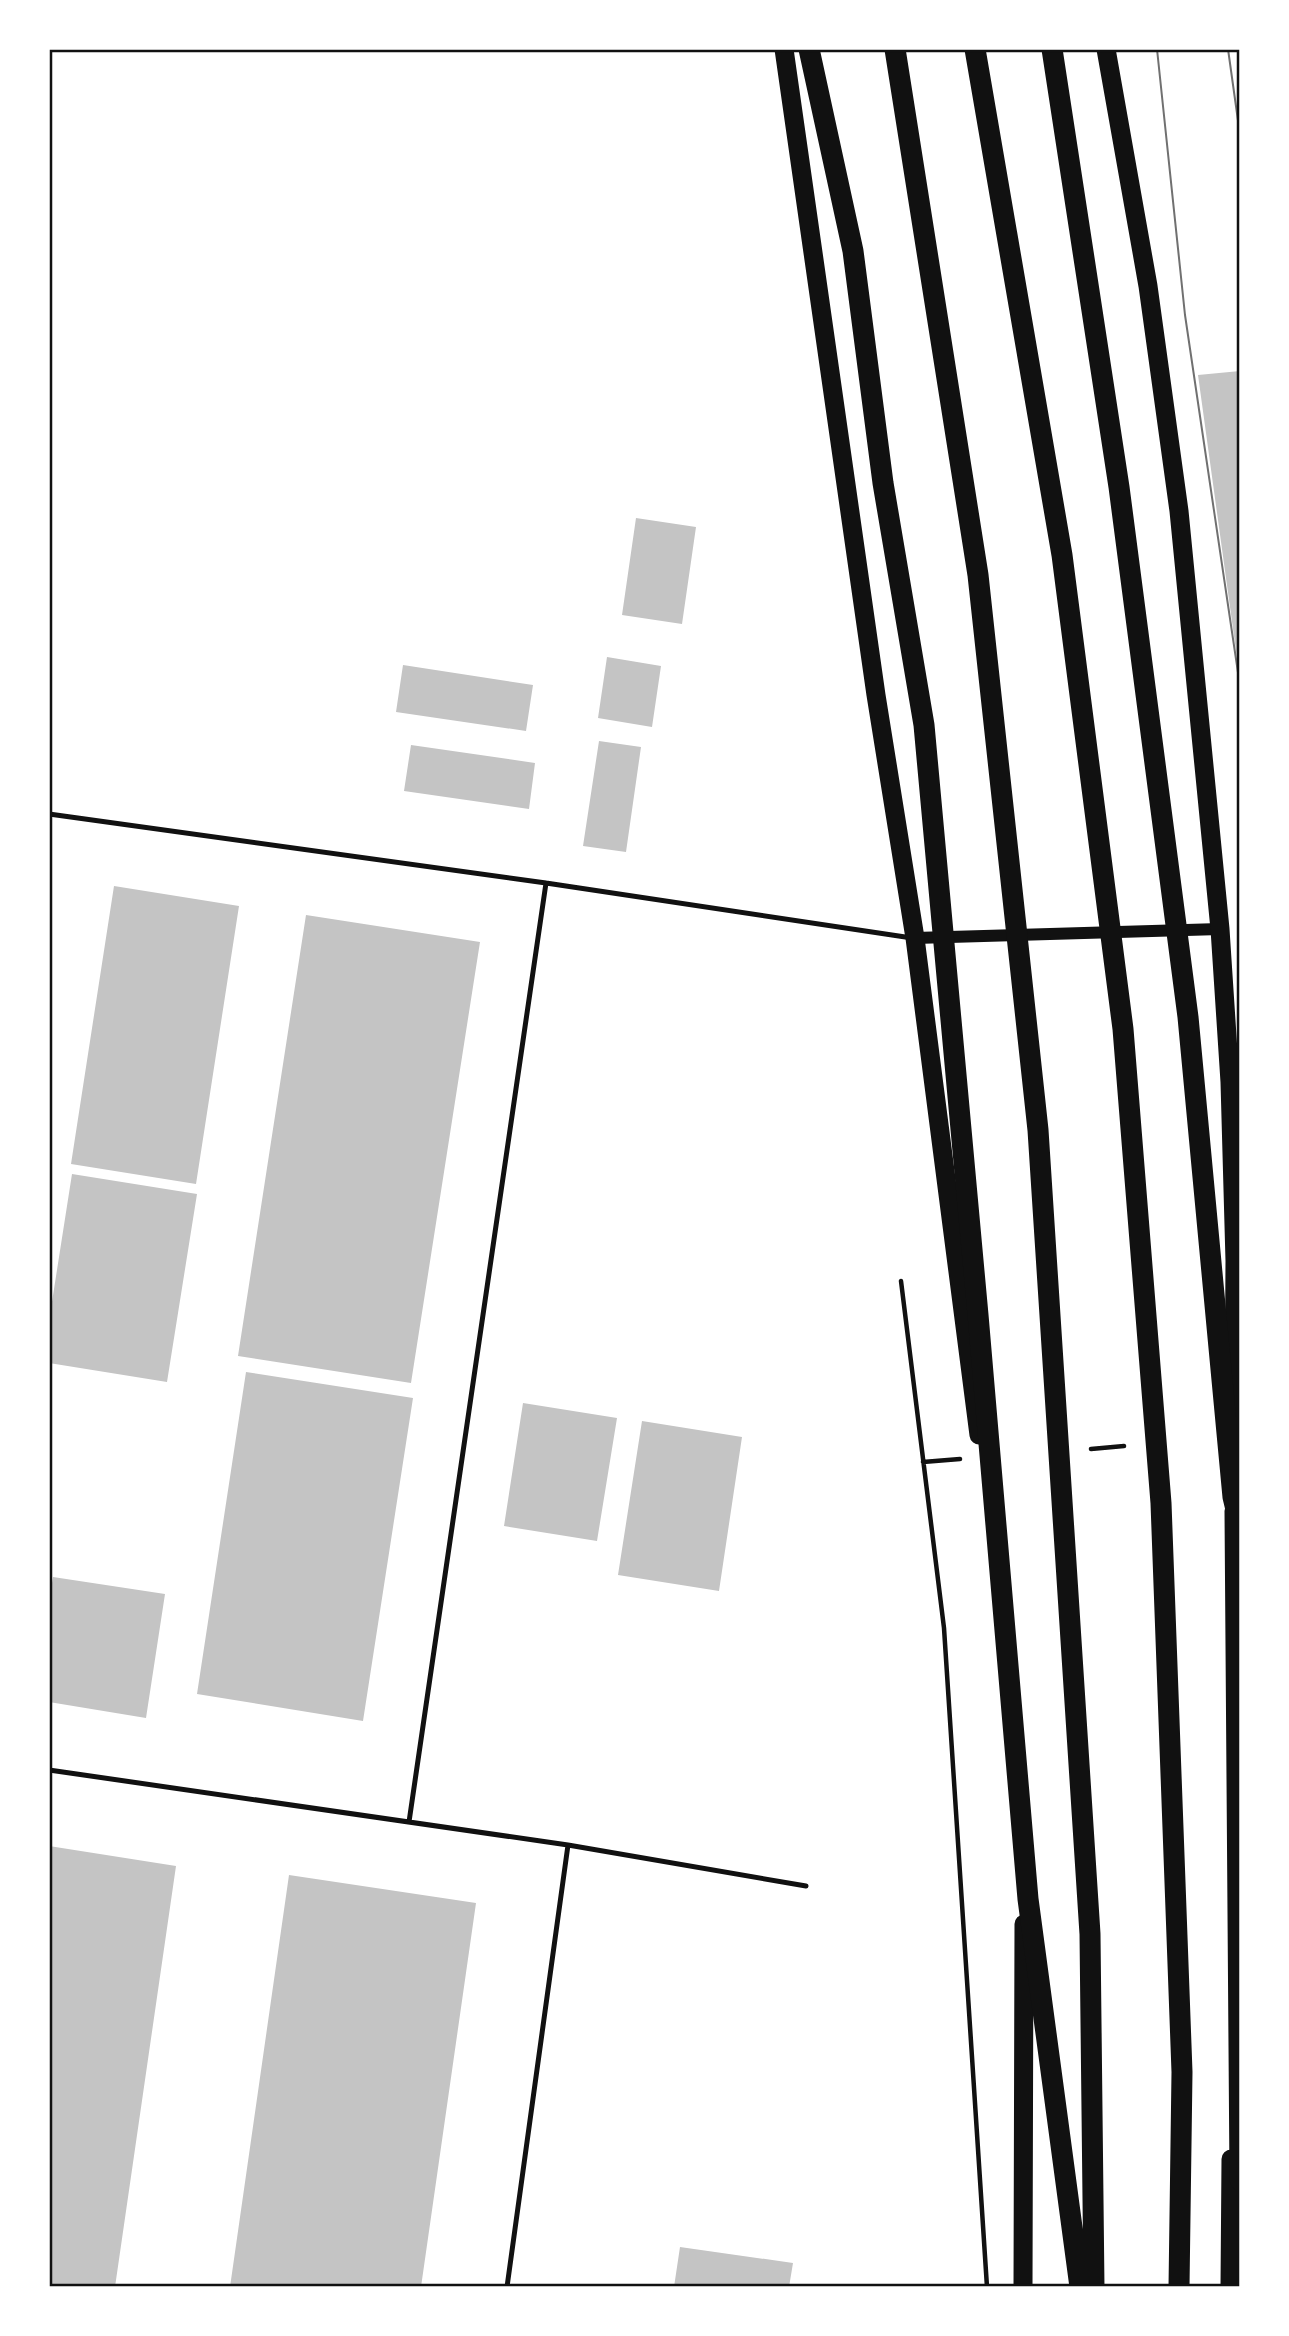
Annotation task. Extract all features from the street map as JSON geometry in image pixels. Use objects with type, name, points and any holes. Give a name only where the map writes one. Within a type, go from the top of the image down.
[{"type":"highway","points":[[784,49],[874,681],[915,938],[1025,1789],[1023,2287]]},
{"type":"highway","points":[[809,49],[853,251],[883,484],[924,725],[980,1328],[1028,1899],[1080,2287]]},
{"type":"highway","points":[[895,49],[978,575],[1038,1130],[1090,1934],[1094,2287]]},
{"type":"highway","points":[[975,49],[1062,555],[1123,1029],[1161,1503],[1182,2072],[1179,2287]]},
{"type":"highway","points":[[1052,49],[1119,487],[1188,1017],[1238,1516],[1240,2180]]},
{"type":"highway","points":[[1106,49],[1148,286],[1179,512],[1220,929],[1230,1082],[1235,1261],[1230,2287]]},
{"type":"street","points":[[915,938],[1220,929]]},
{"type":"lane","points":[[49,814],[915,938]]},
{"type":"lane","points":[[409,1822],[545,883]]},
{"type":"lane","points":[[49,1770],[568,1845],[806,1886]]},
{"type":"lane","points":[[507,2287],[568,1845]]},
{"type":"path","points":[[901,1281],[930,1517]]},
{"type":"path","points":[[923,1462],[942,1614],[987,2287]]},
{"type":"building","points":[[1240,371],[1240,665],[1238,665],[1198,375]]},
{"type":"building","points":[[636,518],[696,527],[682,624],[622,615]]},
{"type":"building","points":[[607,657],[661,666],[652,727],[598,718]]},
{"type":"building","points":[[403,665],[533,685],[526,731],[396,712]]},
{"type":"building","points":[[599,741],[641,747],[626,852],[583,846]]},
{"type":"building","points":[[411,745],[535,763],[529,809],[404,791]]},
{"type":"building","points":[[114,886],[239,906],[196,1184],[71,1164]]},
{"type":"building","points":[[306,915],[480,942],[411,1383],[238,1356]]},
{"type":"building","points":[[72,1174],[197,1194],[167,1382],[49,1363],[49,1321]]},
{"type":"building","points":[[246,1372],[413,1398],[363,1721],[197,1694]]},
{"type":"building","points":[[523,1403],[617,1418],[597,1541],[504,1526]]},
{"type":"building","points":[[642,1421],[742,1437],[719,1591],[618,1575]]},
{"type":"building","points":[[53,1577],[165,1594],[146,1718],[49,1702],[49,1601]]},
{"type":"building","points":[[49,1846],[176,1866],[115,2287],[49,2287]]},
{"type":"building","points":[[289,1875],[476,1903],[421,2287],[230,2287]]},
{"type":"building","points":[[680,2247],[793,2263],[789,2287],[674,2287]]},
{"type":"tram line","points":[[1157,49],[1185,315],[1240,686]]},
{"type":"tram line","points":[[1228,49],[1240,135]]}]
